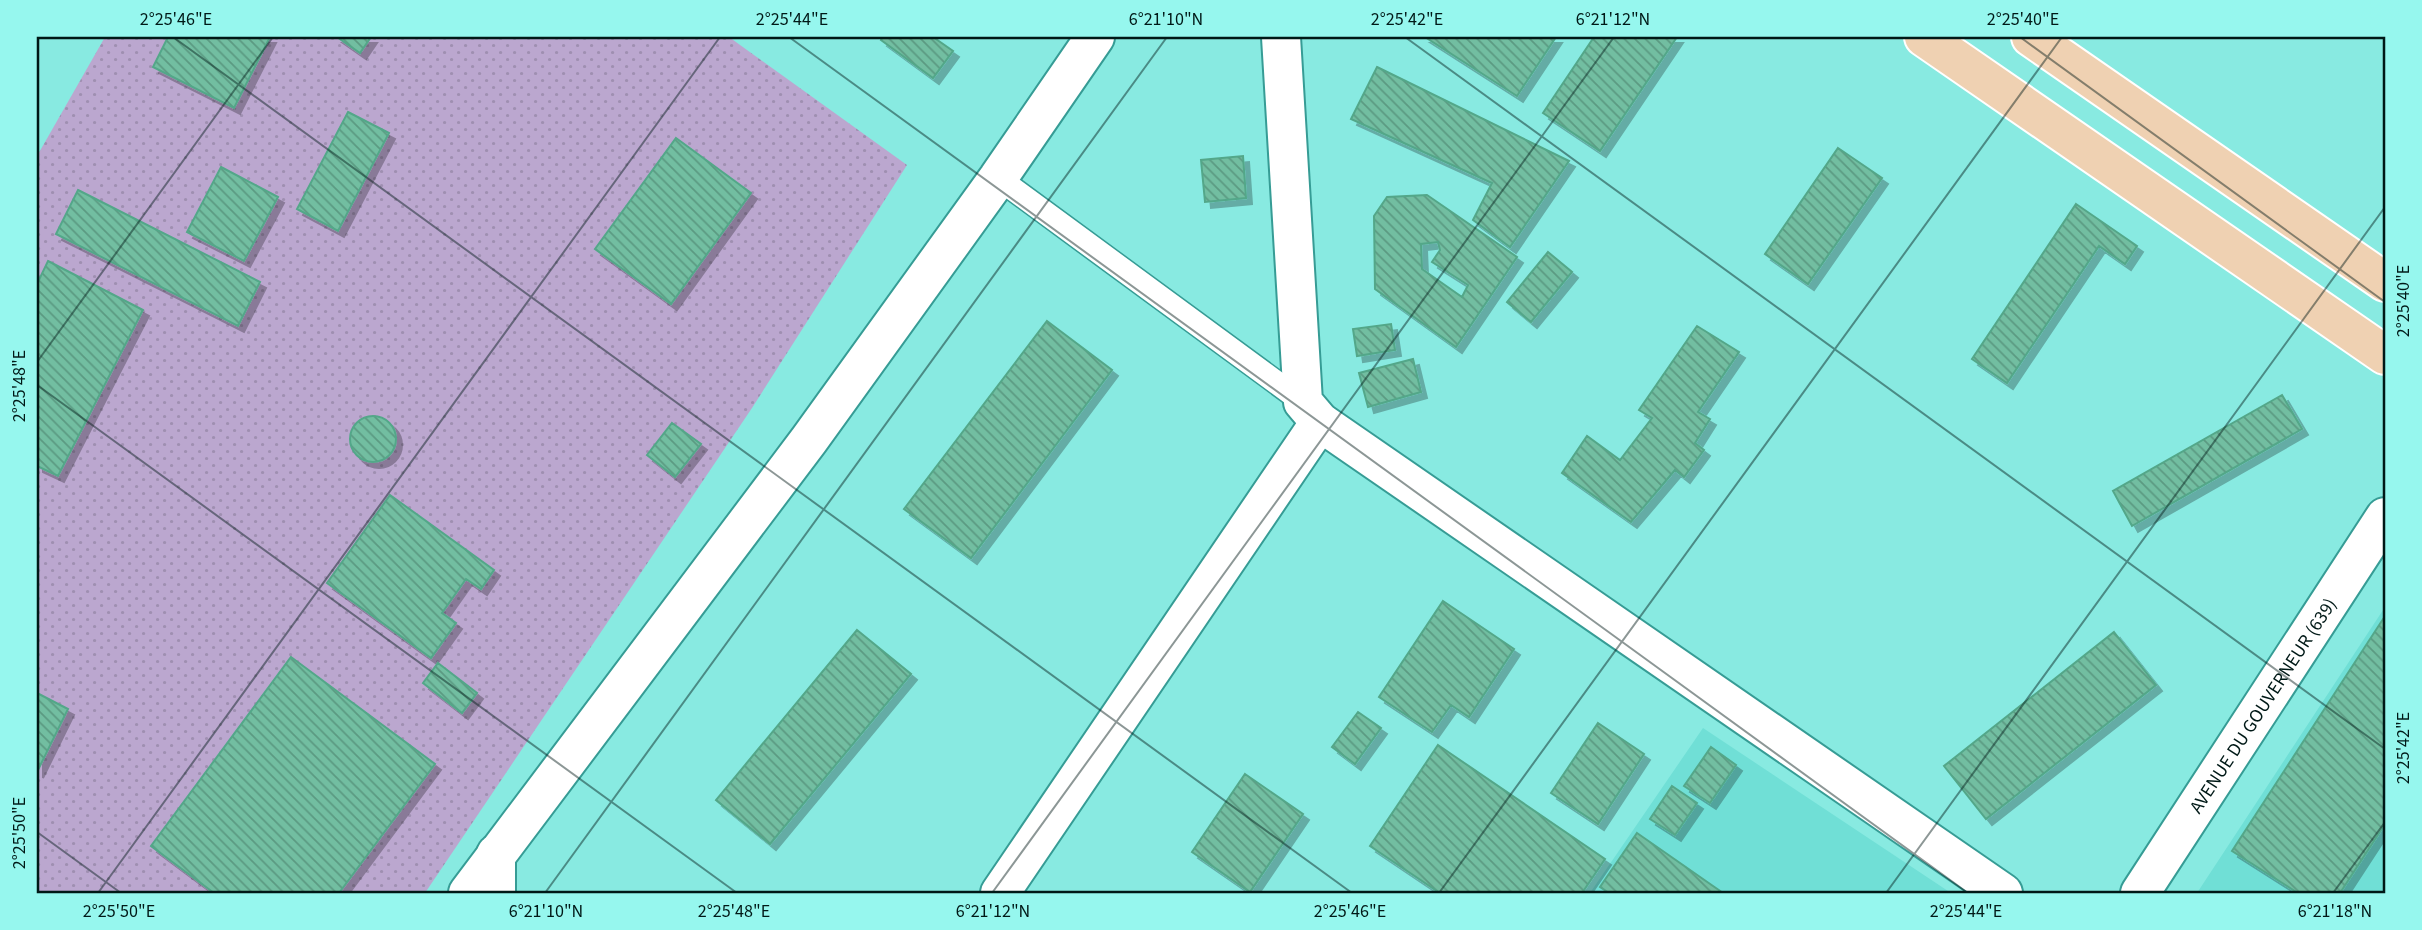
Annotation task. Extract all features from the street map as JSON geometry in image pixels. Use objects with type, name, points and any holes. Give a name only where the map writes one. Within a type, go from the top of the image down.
[{"type":"main road","points":[[1924,37],[2385,355]]},
{"type":"main road","points":[[2031,37],[2385,282]]},
{"type":"street","points":[[468,893],[809,440],[998,178],[1095,37]]},
{"type":"street","points":[[1012,889],[1312,412],[1281,37]]},
{"type":"street","points":[[1312,412],[2003,893]]},
{"type":"street","name":"AVENUE DU GOUVERNEUR (639)","points":[[2140,893],[2385,517]]},
{"type":"street","points":[[496,854],[496,893]]},
{"type":"lane","points":[[998,178],[1312,412]]},
{"type":"shaded area","points":[[105,37],[729,37],[907,165],[752,408],[425,893],[37,893],[37,156]]},
{"type":"shaded area","points":[[2385,607],[2385,893],[2197,893]]},
{"type":"shaded area","points":[[1703,728],[1951,893],[1590,893]]},
{"type":"building","points":[[168,37],[270,37],[234,108],[153,67]]},
{"type":"building","points":[[337,37],[371,37],[360,53]]},
{"type":"building","points":[[883,37],[933,37],[953,51],[933,78],[881,40]]},
{"type":"building","points":[[1425,37],[1556,37],[1517,96]]},
{"type":"building","points":[[1594,37],[1677,37],[1600,151],[1543,113]]},
{"type":"building","points":[[1377,67],[1569,161],[1510,247],[1473,220],[1492,183],[1351,119]]},
{"type":"building","points":[[348,112],[389,133],[338,231],[297,209]]},
{"type":"building","points":[[676,138],[751,193],[671,304],[595,249]]},
{"type":"building","points":[[1838,148],[1882,178],[1808,284],[1765,254]]},
{"type":"building","points":[[1243,156],[1246,198],[1205,202],[1201,160]]},
{"type":"building","points":[[221,167],[278,197],[244,261],[187,232]]},
{"type":"building","points":[[78,190],[260,282],[238,326],[56,234]]},
{"type":"building","points":[[1427,195],[1517,257],[1456,347],[1375,289],[1374,216],[1387,197]],"holes":[[[1438,242],[1440,250],[1432,262],[1468,285],[1462,297],[1422,269],[1421,244]]]},
{"type":"building","points":[[2076,204],[2137,246],[2125,264],[2099,246],[2007,383],[1972,359]]},
{"type":"building","points":[[1548,252],[1572,272],[1531,322],[1507,302]]},
{"type":"building","points":[[48,261],[143,310],[58,476],[37,466],[37,284]]},
{"type":"building","points":[[1047,321],[1112,370],[971,558],[904,509]]},
{"type":"building","points":[[1391,324],[1395,350],[1357,356],[1353,329]]},
{"type":"building","points":[[1697,326],[1739,352],[1698,412],[1710,419],[1695,443],[1704,450],[1684,477],[1675,470],[1631,522],[1562,473],[1587,436],[1620,460],[1652,418],[1639,410]]},
{"type":"building","points":[[1413,359],[1421,392],[1368,407],[1359,373]]},
{"type":"building","points":[[2282,395],[2302,429],[2132,526],[2113,491]]},
{"type":"building","points":[[373,416],[390,422],[396,439],[390,456],[373,462],[356,456],[350,439],[356,422]]},
{"type":"building","points":[[672,423],[701,444],[675,477],[647,455]]},
{"type":"building","points":[[390,495],[494,570],[481,589],[466,579],[442,613],[456,623],[431,658],[327,583]]},
{"type":"building","points":[[1443,601],[1514,649],[1469,717],[1451,705],[1432,732],[1379,697]]},
{"type":"building","points":[[2385,616],[2385,824],[2340,893],[2298,893],[2232,851]]},
{"type":"building","points":[[857,630],[911,674],[770,844],[716,800]]},
{"type":"building","points":[[2114,632],[2156,685],[1986,819],[1944,766]]},
{"type":"building","points":[[291,657],[435,764],[339,893],[214,893],[151,846]]},
{"type":"building","points":[[438,663],[477,693],[462,713],[423,683]]},
{"type":"building","points":[[37,693],[68,709],[37,772]]},
{"type":"building","points":[[1358,712],[1381,728],[1355,764],[1332,747]]},
{"type":"building","points":[[1598,723],[1644,754],[1598,824],[1551,793]]},
{"type":"building","points":[[1438,745],[1605,859],[1582,893],[1440,893],[1370,846]]},
{"type":"building","points":[[1711,747],[1736,765],[1710,803],[1684,786]]},
{"type":"building","points":[[1245,774],[1303,814],[1250,892],[1192,852]]},
{"type":"building","points":[[1672,786],[1697,803],[1675,835],[1650,819]]},
{"type":"building","points":[[1637,833],[1723,893],[1609,893],[1600,887]]}]
